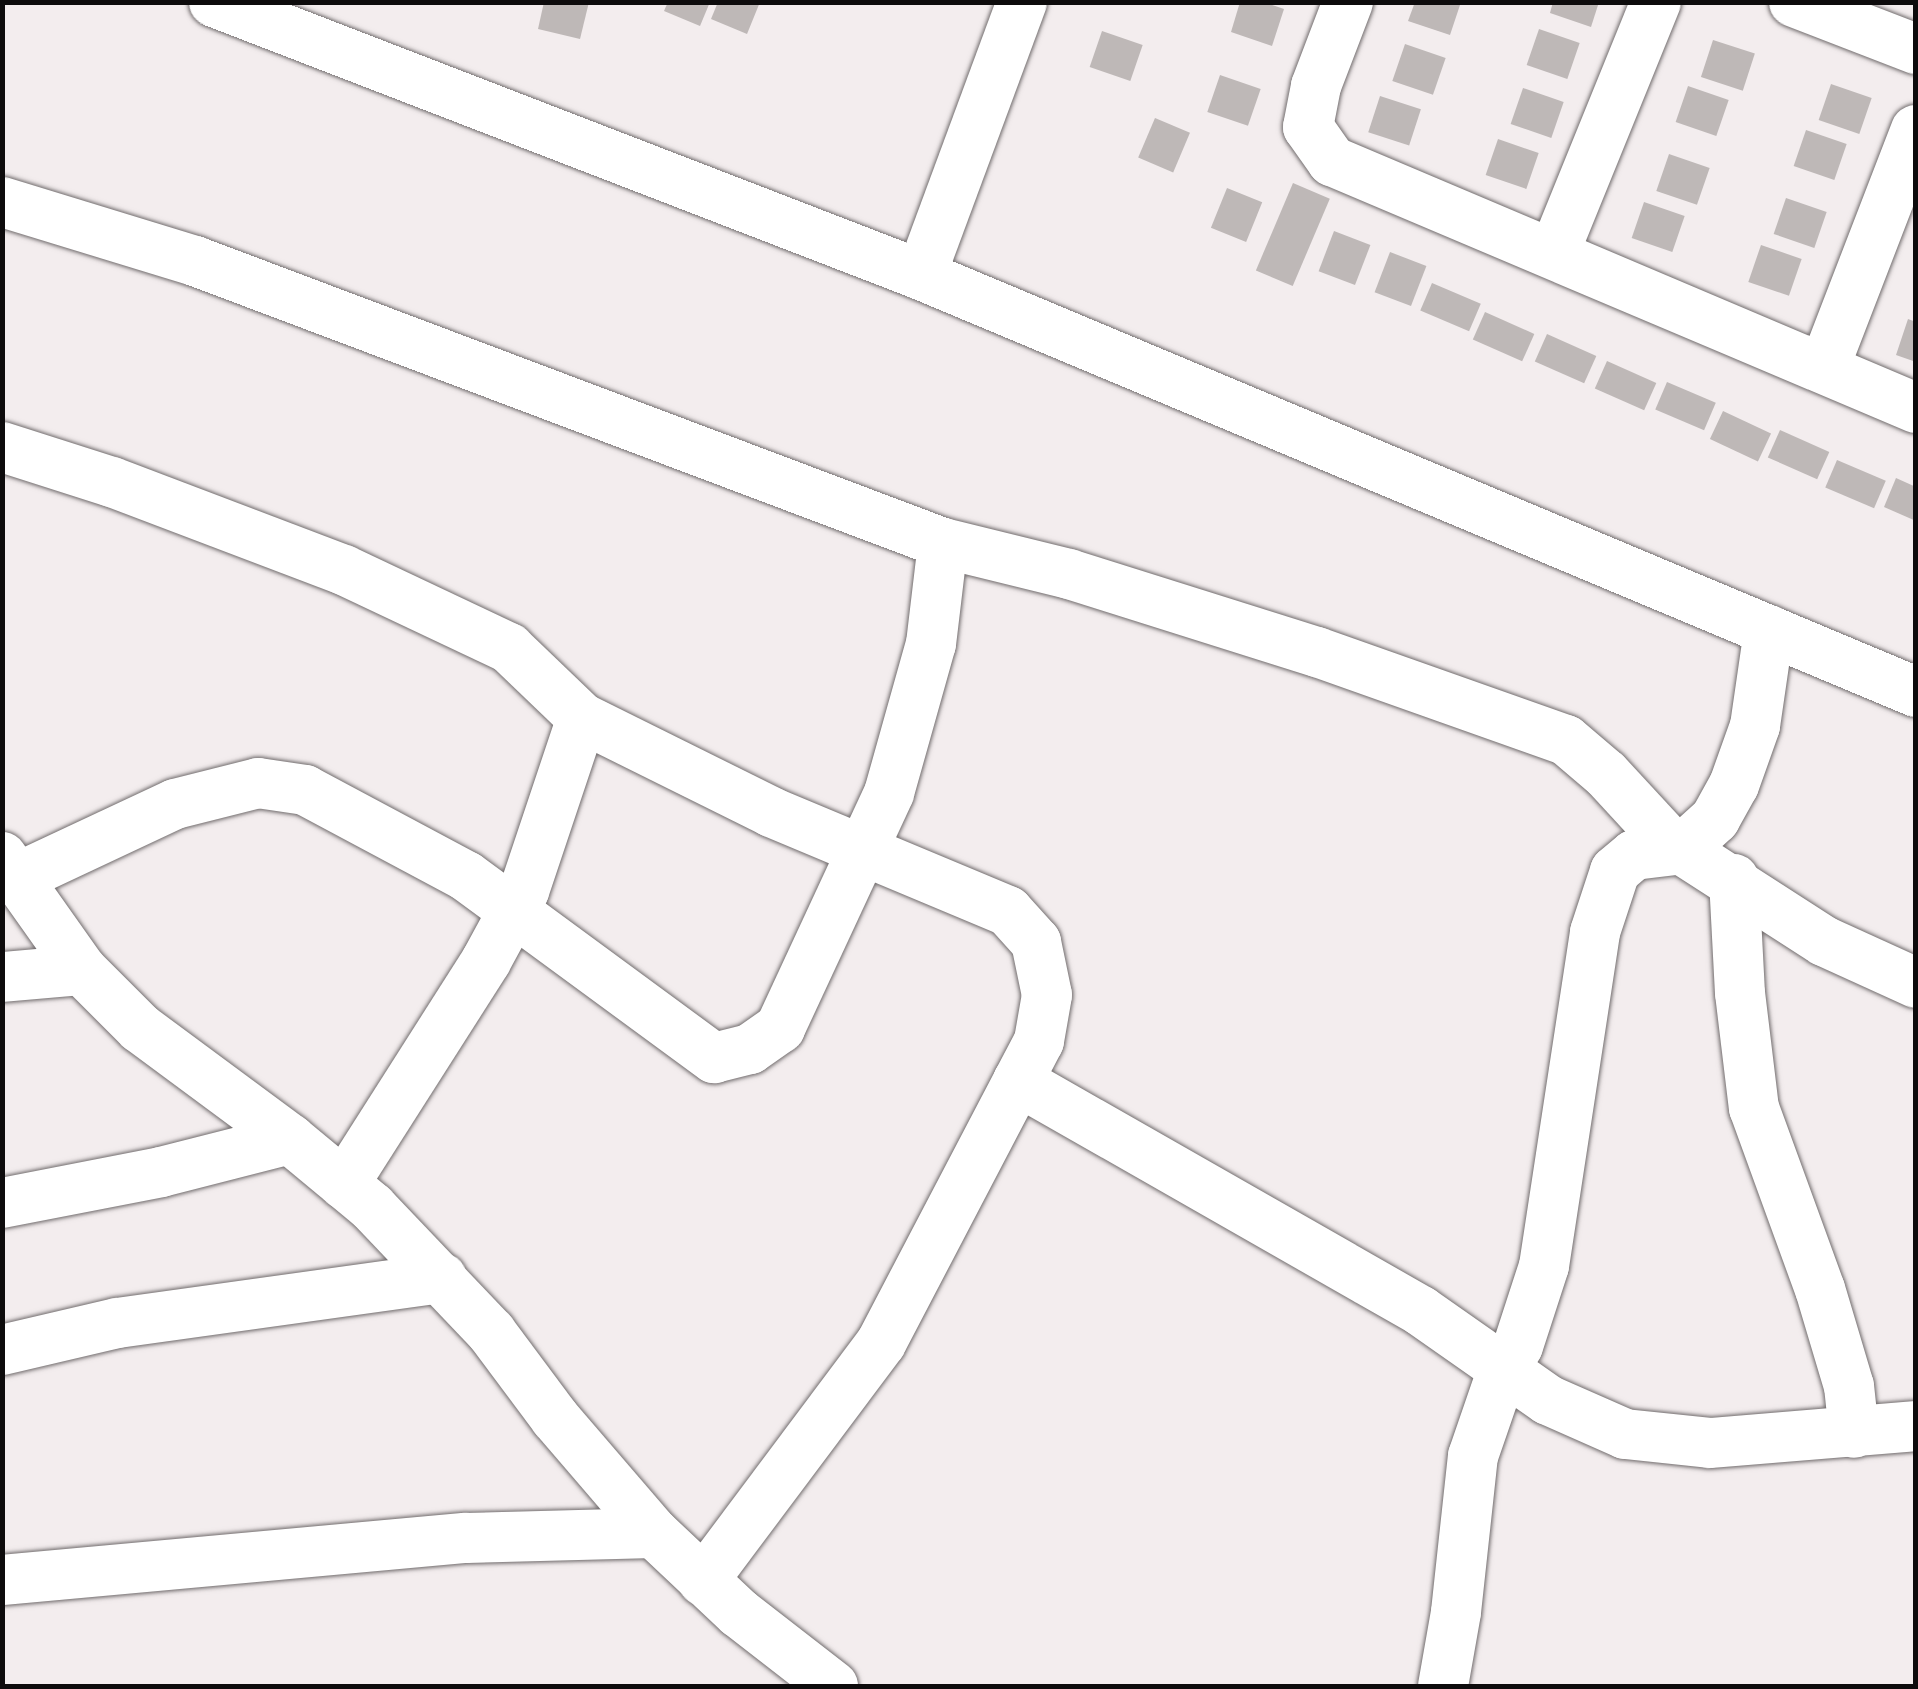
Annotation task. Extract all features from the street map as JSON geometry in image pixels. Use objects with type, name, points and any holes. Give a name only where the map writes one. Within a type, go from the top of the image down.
[{"type":"street","points":[[214,2],[922,274],[1916,692]]},
{"type":"street","points":[[922,274],[1022,2]]},
{"type":"street","points":[[1348,2],[1316,86],[1308,126],[1332,161],[1916,408]]},
{"type":"street","points":[[1554,254],[1656,2]]},
{"type":"street","points":[[1794,2],[1916,49]]},
{"type":"street","points":[[1824,368],[1916,130]]},
{"type":"street","points":[[2,202],[195,261],[943,543],[1069,574],[1317,652],[1566,740],[1606,774],[1666,840],[1734,879],[1824,941],[1916,983]]},
{"type":"street","points":[[2,447],[112,482],[344,570],[509,648],[582,718],[771,812],[1008,911],[1036,942],[1047,994],[1039,1041],[881,1342],[703,1582]]},
{"type":"street","points":[[833,1686],[703,1582],[654,1533],[442,1278],[344,1184],[140,1028],[82,970],[9,868],[175,804],[258,783],[305,790],[466,876],[714,1058],[750,1049],[780,1028],[889,794],[931,644],[943,543]]},
{"type":"street","points":[[1443,1686],[1473,1456],[1503,1369],[1518,1346],[1544,1266],[1595,932],[1616,871],[1634,855],[1682,849],[1715,819],[1734,785],[1756,726],[1769,630]]},
{"type":"street","points":[[344,1184],[524,891],[582,718]]},
{"type":"street","points":[[1734,879],[1740,992],[1754,1108],[1825,1305],[1849,1386],[1854,1434]]},
{"type":"street","points":[[2,977],[82,970]]},
{"type":"street","points":[[1018,1081],[1373,1282],[1548,1400],[1625,1434],[1710,1443],[1916,1426]]},
{"type":"street","points":[[2,1202],[161,1172],[290,1140]]},
{"type":"street","points":[[2,1350],[116,1323],[442,1278]]},
{"type":"street","points":[[2,1580],[466,1538],[654,1533]]},
{"type":"building","points":[[544,2],[589,2],[580,39],[538,29]]},
{"type":"building","points":[[668,2],[710,2],[700,26],[664,11]]},
{"type":"building","points":[[718,2],[760,2],[747,34],[711,19]]},
{"type":"building","points":[[1240,2],[1263,2],[1284,9],[1272,46],[1231,32]]},
{"type":"building","points":[[1415,2],[1461,2],[1450,35],[1408,21]]},
{"type":"building","points":[[1553,2],[1599,2],[1591,27],[1550,13]]},
{"type":"building","points":[[1539,29],[1580,43],[1567,79],[1527,65]]},
{"type":"building","points":[[1102,31],[1143,45],[1130,81],[1090,67]]},
{"type":"building","points":[[1713,40],[1755,54],[1743,91],[1701,77]]},
{"type":"building","points":[[1405,44],[1446,58],[1433,95],[1392,81]]},
{"type":"building","points":[[1220,75],[1261,89],[1248,126],[1207,112]]},
{"type":"building","points":[[1831,84],[1872,98],[1859,134],[1819,120]]},
{"type":"building","points":[[1688,86],[1729,100],[1716,136],[1676,122]]},
{"type":"building","points":[[1523,88],[1564,102],[1551,138],[1511,124]]},
{"type":"building","points":[[1380,96],[1421,109],[1409,145],[1368,132]]},
{"type":"building","points":[[1155,118],[1190,133],[1173,172],[1138,158]]},
{"type":"building","points":[[1806,130],[1847,144],[1834,180],[1794,166]]},
{"type":"building","points":[[1498,139],[1539,153],[1526,189],[1486,175]]},
{"type":"building","points":[[1669,154],[1710,168],[1697,205],[1656,191]]},
{"type":"building","points":[[1293,183],[1330,199],[1293,286],[1256,270]]},
{"type":"building","points":[[1227,188],[1262,202],[1246,242],[1211,228]]},
{"type":"building","points":[[1786,198],[1827,212],[1814,248],[1774,234]]},
{"type":"building","points":[[1644,202],[1685,216],[1672,252],[1632,238]]},
{"type":"building","points":[[1334,231],[1370,245],[1355,285],[1319,271]]},
{"type":"building","points":[[1761,245],[1802,259],[1789,296],[1748,282]]},
{"type":"building","points":[[1390,252],[1426,266],[1411,306],[1375,292]]},
{"type":"building","points":[[1432,283],[1481,304],[1469,331],[1420,311]]},
{"type":"building","points":[[1485,312],[1534,334],[1522,361],[1473,339]]},
{"type":"building","points":[[1908,319],[1916,322],[1916,362],[1896,355]]},
{"type":"building","points":[[1547,334],[1596,356],[1584,383],[1535,361]]},
{"type":"building","points":[[1607,361],[1656,383],[1644,410],[1595,388]]},
{"type":"building","points":[[1667,382],[1716,403],[1704,430],[1655,410]]},
{"type":"building","points":[[1723,411],[1771,433],[1758,461],[1710,439]]},
{"type":"building","points":[[1780,430],[1829,452],[1817,479],[1768,457]]},
{"type":"building","points":[[1837,460],[1886,481],[1874,508],[1825,488]]},
{"type":"building","points":[[1896,478],[1916,487],[1916,521],[1884,507]]}]
